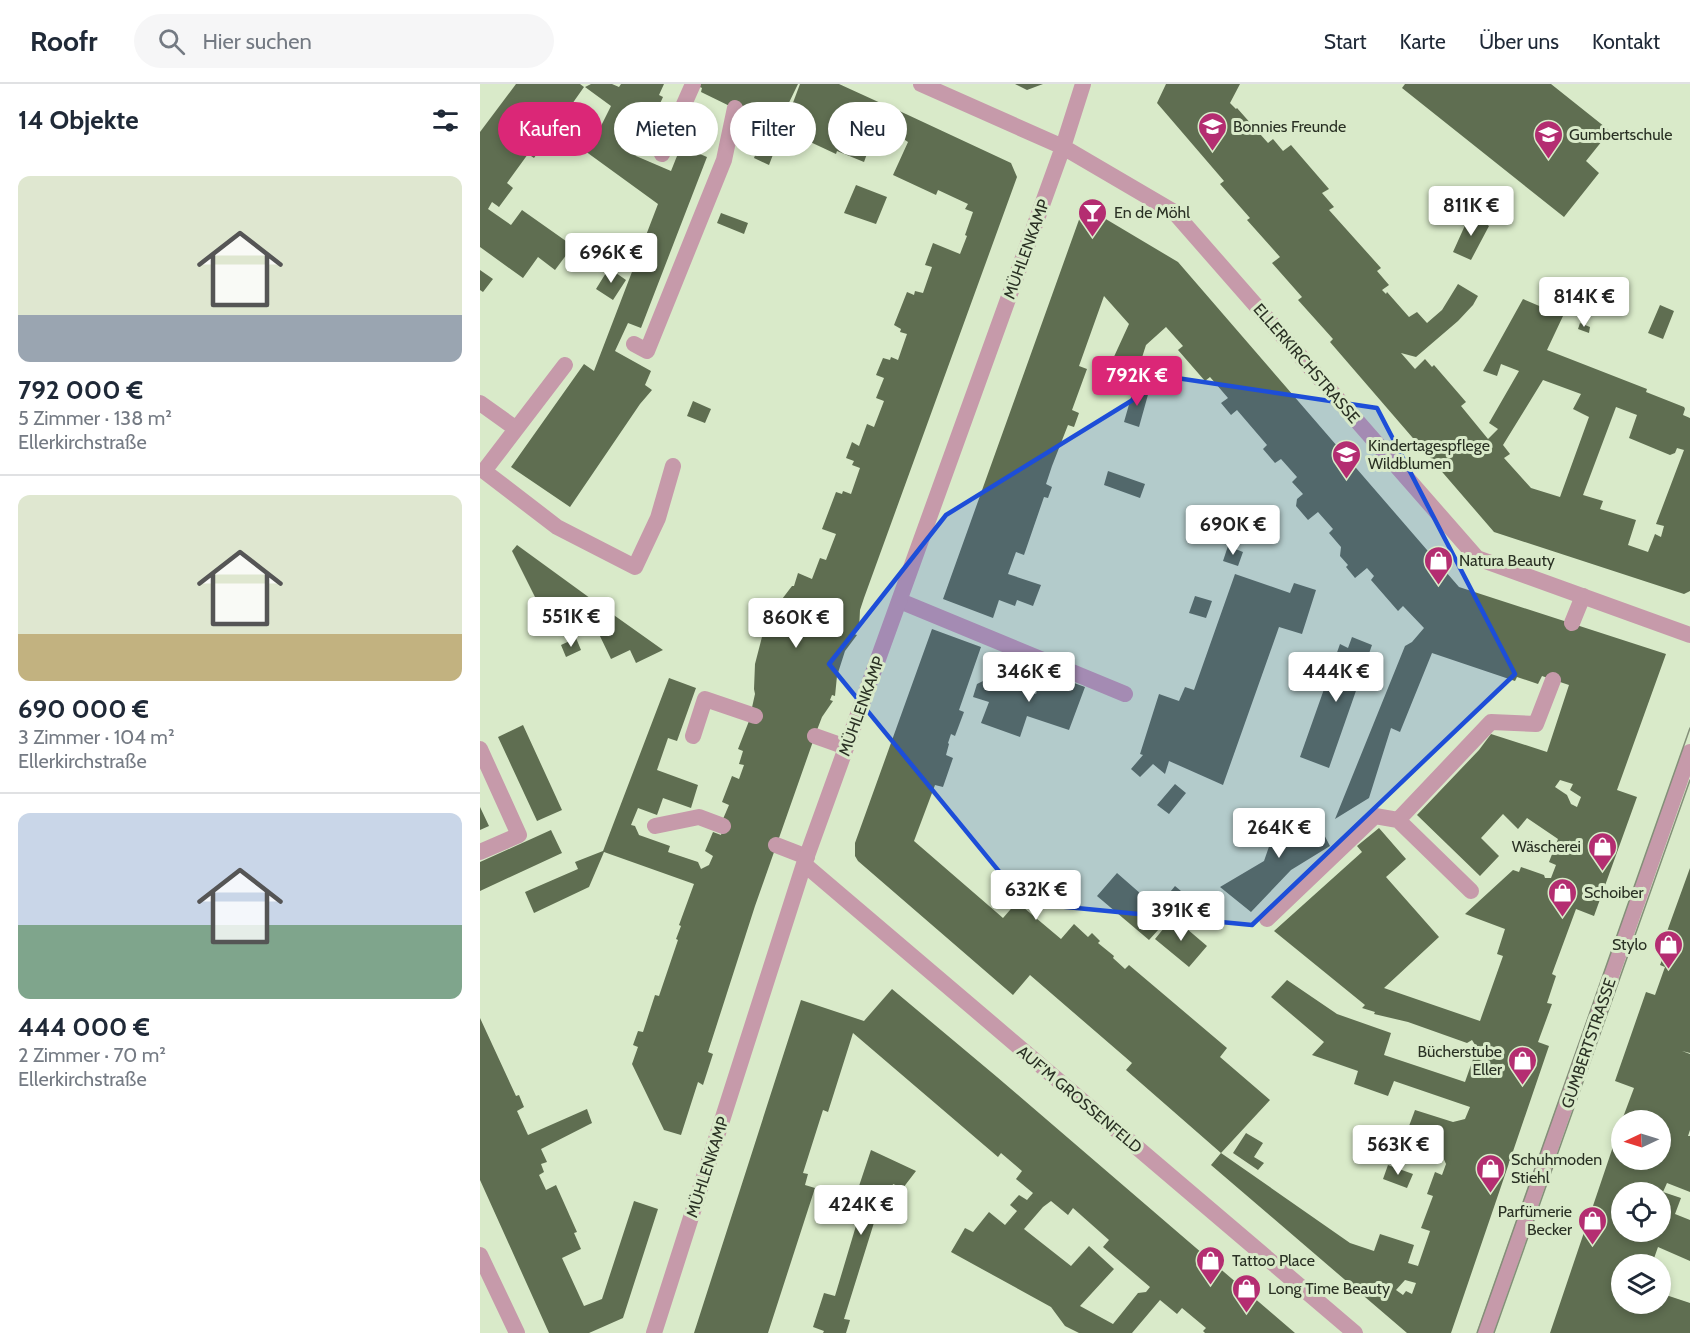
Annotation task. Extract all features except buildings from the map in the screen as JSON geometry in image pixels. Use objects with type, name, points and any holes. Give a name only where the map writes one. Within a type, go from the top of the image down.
[{"type":"street","points":[[685,102],[693,84]]},
{"type":"street","name":"ELLERKIRCHSTRASSE","points":[[921,84],[1063,147],[1174,212],[1477,558],[1690,634]]},
{"type":"street","name":"MÜHLENKAMP","points":[[654,1333],[806,861],[1063,147],[1083,84]]},
{"type":"street","points":[[634,344],[647,351],[724,160],[730,132]]},
{"type":"street","points":[[565,365],[484,471],[557,527],[635,567],[658,518],[673,465]]},
{"type":"street","points":[[480,403],[515,429]]},
{"type":"street","points":[[1572,623],[1583,596]]},
{"type":"street","points":[[900,601],[1125,694]]},
{"type":"street","points":[[1398,820],[1491,722],[1536,724],[1553,680]]},
{"type":"street","points":[[693,736],[705,699],[755,716]]},
{"type":"street","points":[[815,736],[846,747]]},
{"type":"street","points":[[480,749],[519,835],[480,852]]},
{"type":"street","name":"GUMBERTSTRASSE","points":[[1485,1333],[1690,752]]},
{"type":"street","points":[[1267,919],[1375,816],[1398,820],[1471,891]]},
{"type":"street","points":[[655,826],[699,817],[723,826]]},
{"type":"street","name":"AUF'M GROSSENFELD","points":[[776,845],[806,861],[1355,1333]]},
{"type":"street","points":[[480,1255],[516,1333]]},
{"type":"highlighted area","points":[[1170,377],[1377,408],[1515,674],[1252,925],[1025,903],[829,664],[946,515]]},
{"type":"tram line","points":[[1477,1333],[1690,728]]},
{"type":"tram line","points":[[1494,1333],[1690,780]]},
{"type":"place","name":"Bonnies Freunde","points":[[1212,152]]},
{"type":"place","name":"Gumbertschule","points":[[1548,160]]},
{"type":"place","name":"En de Möhl","points":[[1093,238]]},
{"type":"place","name":"Kindertagespflege Wildblumen","points":[[1347,480]]},
{"type":"place","name":"Natura Beauty","points":[[1438,586]]},
{"type":"place","name":"Wäscherei","points":[[1602,872]]},
{"type":"place","name":"Schoiber","points":[[1563,918]]},
{"type":"place","name":"Stylo","points":[[1668,970]]},
{"type":"place","name":"Bücherstube Eller","points":[[1523,1086]]},
{"type":"place","name":"Schuhmoden Stiehl","points":[[1490,1194]]},
{"type":"place","name":"Parfümerie Becker","points":[[1593,1246]]},
{"type":"place","name":"Tattoo Place","points":[[1211,1286]]},
{"type":"place","name":"Long Time Beauty","points":[[1247,1314]]}]
